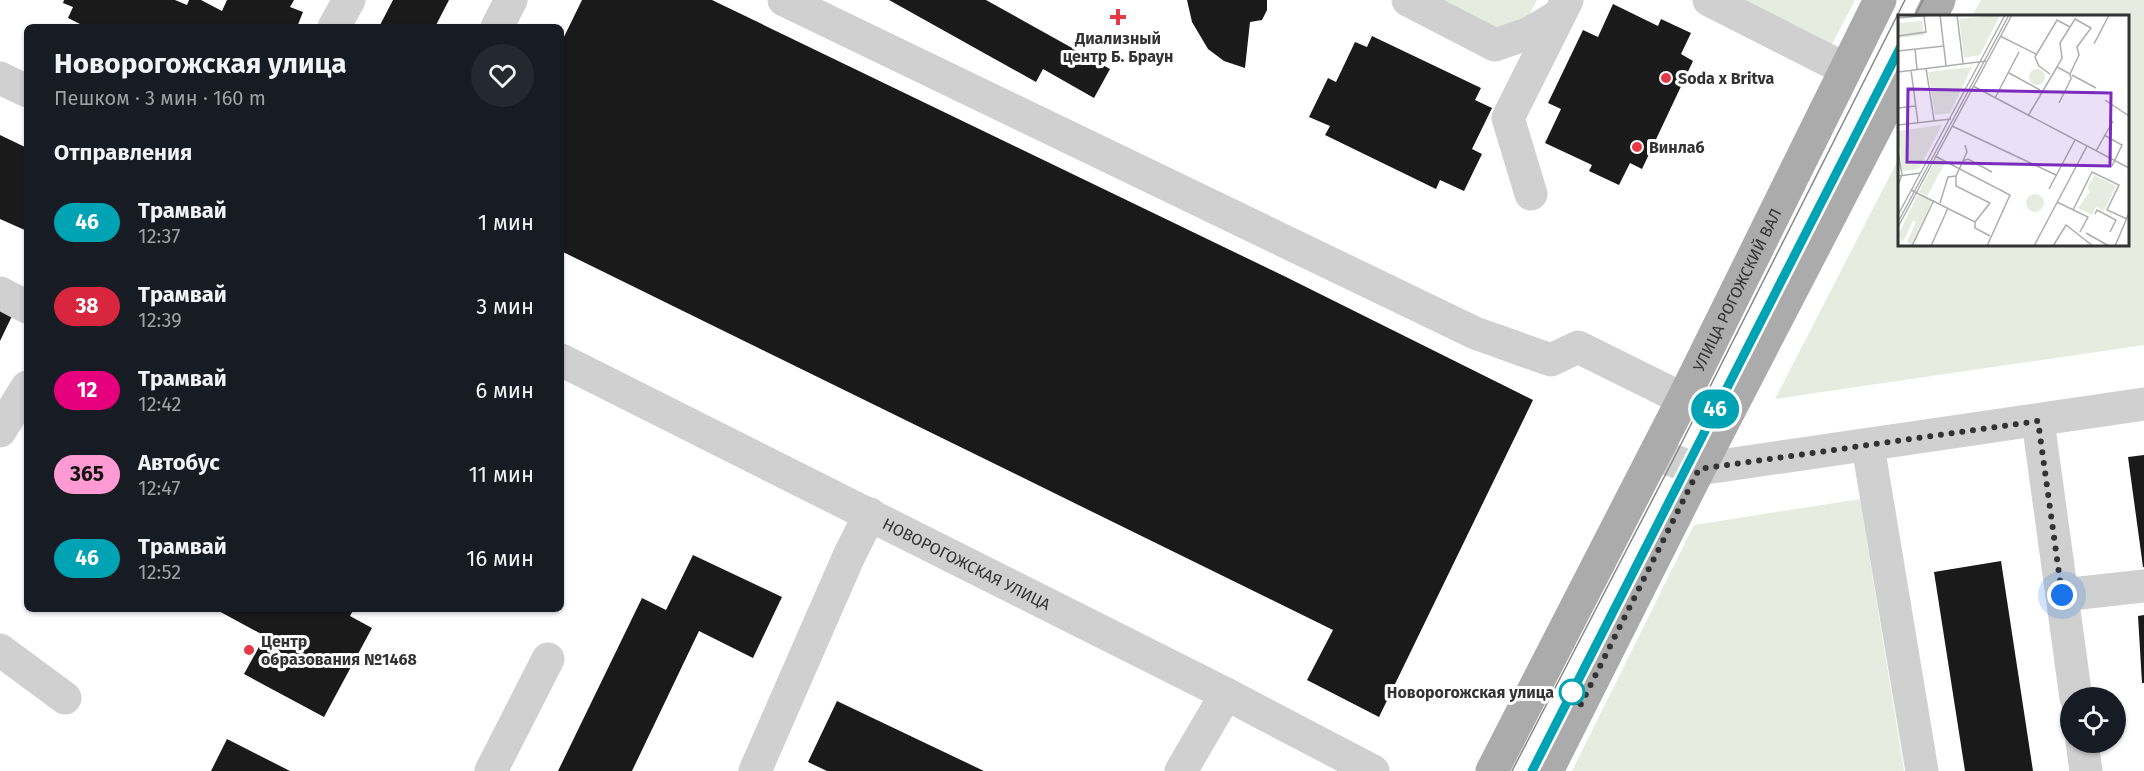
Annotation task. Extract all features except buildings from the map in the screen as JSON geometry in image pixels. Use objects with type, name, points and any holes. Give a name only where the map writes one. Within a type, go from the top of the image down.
[{"type":"main road","name":"УЛИЦА РОГОЖСКИЙ ВАЛ","points":[[1492,771],[1655,455],[1880,0]]},
{"type":"main road","points":[[1932,15],[1939,0]]},
{"type":"main road","points":[[1548,771],[1699,469],[1898,83]]},
{"type":"street","points":[[336,24],[348,0]]},
{"type":"street","points":[[499,24],[511,0]]},
{"type":"street","points":[[784,0],[1476,333],[1551,360],[1578,347],[1683,399]]},
{"type":"street","points":[[1408,0],[1495,45],[1530,33],[1563,8]]},
{"type":"street","points":[[1709,0],[1845,69]]},
{"type":"street","points":[[1531,194],[1508,118],[1563,8]]},
{"type":"street","points":[[0,78],[24,90]]},
{"type":"street","points":[[0,293],[24,305]]},
{"type":"street","name":"НОВОРОГОЖСКАЯ УЛИЦА","points":[[564,361],[1226,694],[1373,771]]},
{"type":"street","points":[[0,431],[24,392]]},
{"type":"street","points":[[1655,455],[1699,469],[2144,404]]},
{"type":"street","points":[[2038,421],[2075,687]]},
{"type":"street","points":[[1868,446],[1922,771]]},
{"type":"street","points":[[755,771],[849,556],[870,514]]},
{"type":"street","points":[[2062,595],[2144,586]]},
{"type":"street","points":[[0,650],[65,698]]},
{"type":"street","points":[[491,771],[548,659]]},
{"type":"street","points":[[1181,771],[1226,694]]},
{"type":"street","points":[[2084,753],[2086,771]]},
{"type":"shaded area","points":[[1431,0],[1537,0],[1526,21],[1496,35]]},
{"type":"shaded area","points":[[1744,0],[1855,0],[1831,46]]},
{"type":"shaded area","points":[[1981,0],[2144,0],[2144,345],[1775,399],[1898,160],[1898,246],[2129,246],[2129,15],[1973,15]]},
{"type":"shaded area","points":[[1860,499],[1904,771],[1572,771],[1694,525]]},
{"type":"tram line","points":[[1512,771],[1672,462],[1905,0]]},
{"type":"tram line","points":[[1916,15],[1923,0]]},
{"type":"tram line","points":[[1532,771],[1898,52]]},
{"type":"tram line","name":"46","points":[[1532,771],[1898,52]]},
{"type":"place","name":"Диализный центр Б. Браун","points":[[1118,17]]},
{"type":"place","name":"Soda x Britva","points":[[1666,78]]},
{"type":"place","name":"Винлаб","points":[[1637,147]]},
{"type":"place","name":"Центр образования №1468","points":[[249,650]]},
{"type":"place","name":"Новорогожская улица","points":[[1572,692]]},
{"type":"route","points":[[1572,692],[1579,708],[1699,469],[2038,421],[2062,595]]}]
